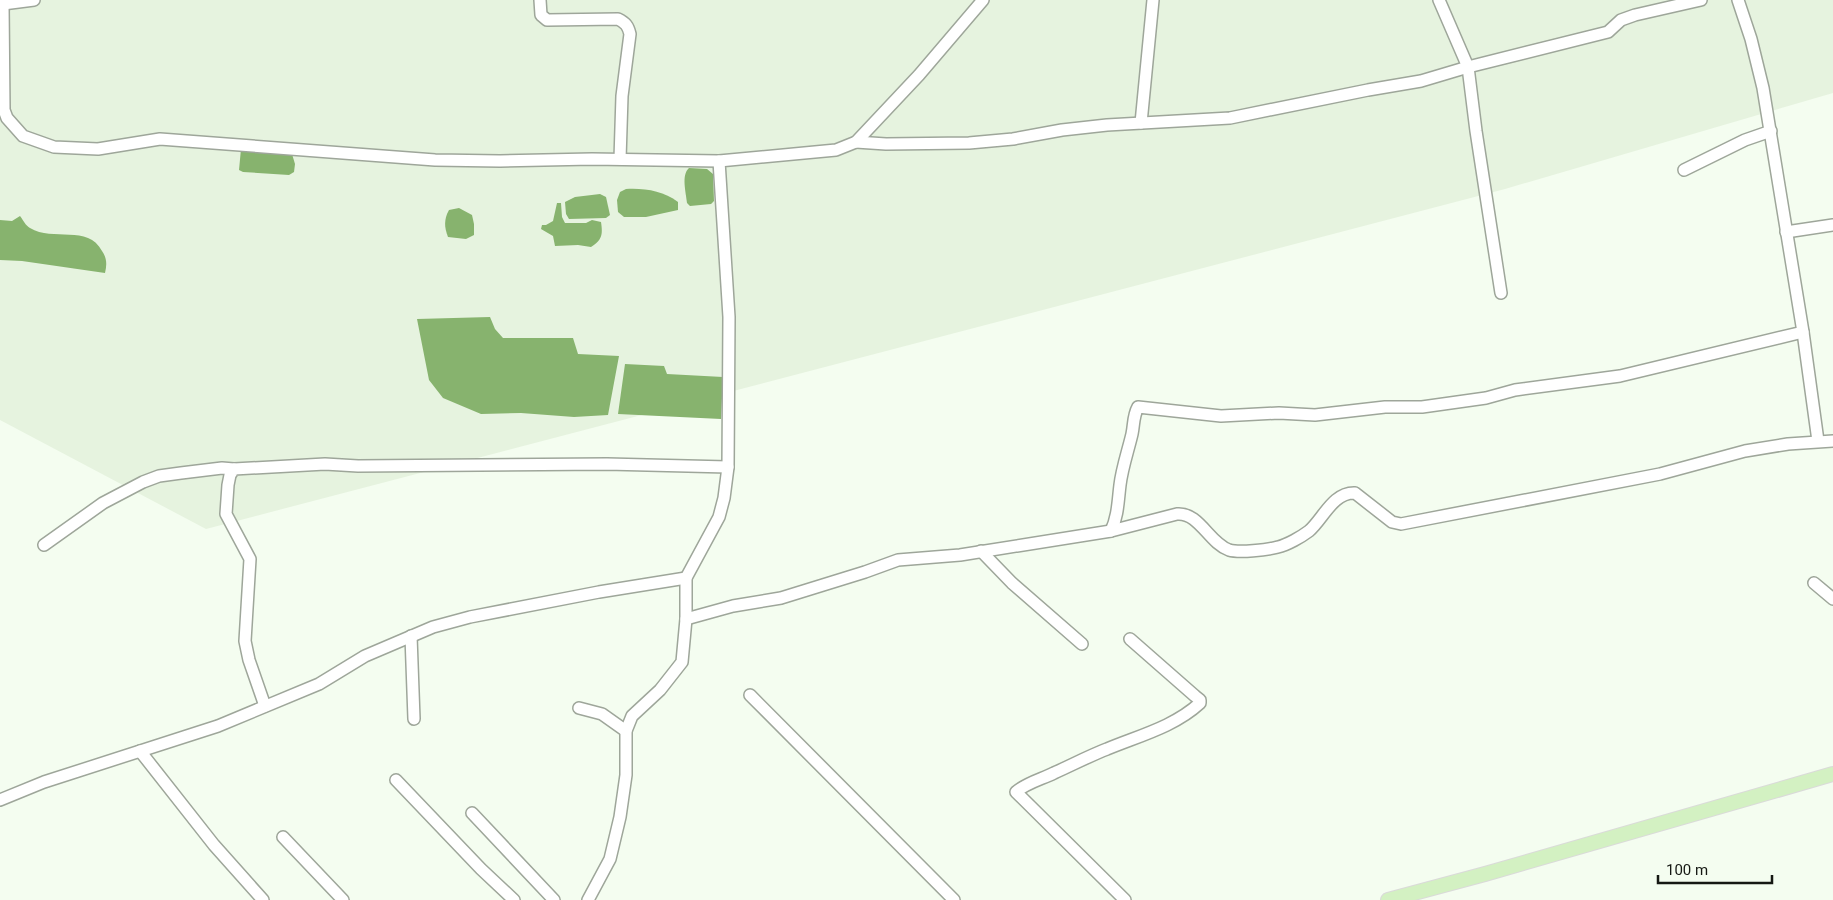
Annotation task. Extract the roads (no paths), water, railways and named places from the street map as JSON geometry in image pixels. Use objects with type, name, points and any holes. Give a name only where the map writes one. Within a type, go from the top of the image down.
[{"type":"main road","points":[[1388,900],[1833,774]]},
{"type":"street","points":[[34,0],[2,2],[4,118],[23,136],[54,147],[98,149],[160,139],[436,160],[620,159],[719,161],[836,150],[856,142],[919,75],[983,0]]},
{"type":"street","points":[[540,0],[541,15],[547,20],[618,20],[626,23],[630,34],[622,96],[620,159]]},
{"type":"street","points":[[1140,123],[1153,0]]},
{"type":"street","points":[[1439,0],[1468,68],[1501,293]]},
{"type":"street","points":[[856,142],[886,144],[969,143],[1013,139],[1062,130],[1230,118],[1421,81],[1608,32],[1621,20],[1635,15],[1702,0]]},
{"type":"street","points":[[1738,0],[1764,88],[1803,332],[1818,441]]},
{"type":"street","points":[[1684,170],[1745,140],[1770,131]]},
{"type":"street","points":[[588,900],[610,859],[620,817],[626,775],[626,731],[632,716],[660,690],[682,662],[686,619],[686,578],[719,517],[724,498],[728,467],[729,316],[719,161]]},
{"type":"street","points":[[1786,232],[1833,225]]},
{"type":"street","points":[[1111,531],[1118,506],[1120,483],[1135,413],[1138,407],[1221,416],[1279,413],[1315,415],[1385,407],[1422,407],[1486,398],[1515,390],[1620,376],[1803,332]]},
{"type":"street","points":[[686,619],[733,606],[781,598],[898,560],[917,557],[951,556],[1111,531],[1184,513],[1190,516],[1212,538],[1228,550],[1244,551],[1279,547],[1309,531],[1330,506],[1344,494],[1349,493],[1354,494],[1392,522],[1401,524],[1660,474],[1745,452],[1788,444],[1833,441]]},
{"type":"street","points":[[44,545],[103,503],[143,482],[159,476],[222,468],[325,464],[358,466],[607,464],[728,467]]},
{"type":"street","points":[[234,469],[230,475],[228,485],[226,514],[250,559],[245,641],[249,660],[265,706]]},
{"type":"street","points":[[982,551],[1012,583],[1082,644]]},
{"type":"street","points":[[0,800],[44,782],[218,726],[319,684],[365,656],[433,627],[470,617],[599,592],[686,578]]},
{"type":"street","points":[[1814,583],[1833,600]]},
{"type":"street","points":[[411,636],[414,719]]},
{"type":"street","points":[[1125,900],[1016,792],[1107,748],[1160,728],[1192,710],[1200,703],[1200,700],[1130,639]]},
{"type":"street","points":[[750,695],[954,900]]},
{"type":"street","points":[[579,708],[602,714],[626,731]]},
{"type":"street","points":[[140,751],[214,845],[263,900]]},
{"type":"street","points":[[396,780],[481,869],[514,900]]},
{"type":"street","points":[[472,813],[554,900]]},
{"type":"street","points":[[283,837],[343,900]]}]
